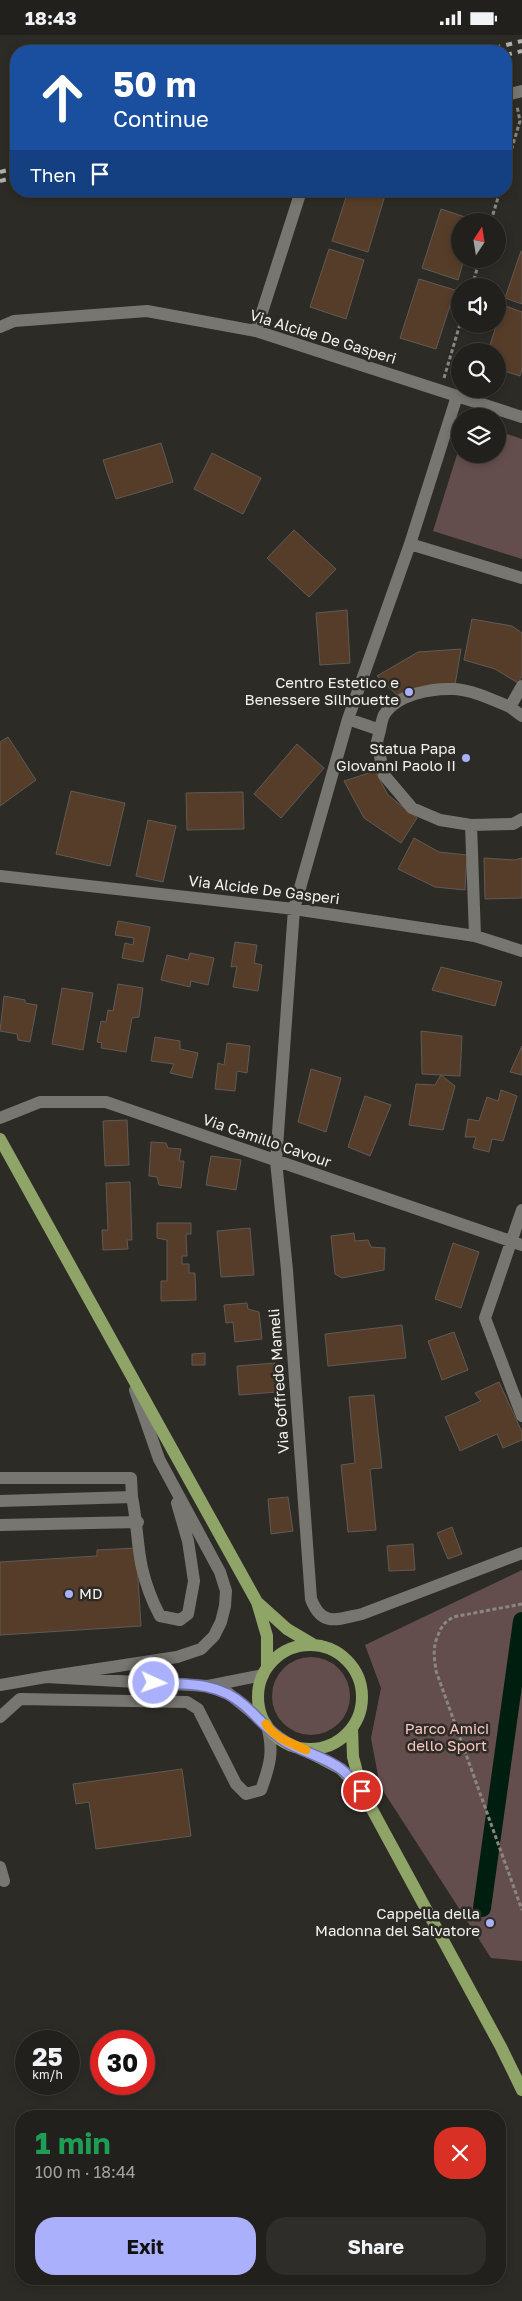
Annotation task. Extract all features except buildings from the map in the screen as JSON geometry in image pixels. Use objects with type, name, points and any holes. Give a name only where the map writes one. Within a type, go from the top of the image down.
[{"type":"main road","points":[[0,1139],[132,1380],[257,1602],[266,1636],[265,1671],[258,1691],[260,1708],[266,1725],[287,1743],[301,1748],[341,1769],[362,1791]]},
{"type":"main road","points":[[257,1602],[286,1629],[314,1645]]},
{"type":"main road","points":[[265,1671],[276,1657],[300,1645],[330,1648],[343,1656],[354,1668],[361,1683],[362,1698],[360,1714],[352,1728],[342,1738],[330,1745],[316,1748],[301,1748]]},
{"type":"main road","points":[[352,1728],[353,1757],[362,1791],[502,2047],[522,2090]]},
{"type":"main road","points":[[502,2047],[522,2077]]},
{"type":"street","points":[[256,331],[299,197]]},
{"type":"street","name":"Via Alcide De Gasperi","points":[[0,327],[14,321],[147,311],[256,331],[451,394]]},
{"type":"street","points":[[455,398],[410,544],[522,578]]},
{"type":"street","name":"Via Alcide De Gasperi","points":[[462,398],[522,417]]},
{"type":"street","name":"Via Goffredo Mameli","points":[[410,544],[348,719],[294,909],[276,1161],[287,1270],[312,1599],[316,1613],[324,1618],[336,1620],[362,1614],[522,1553]]},
{"type":"street","points":[[510,707],[522,686]]},
{"type":"street","points":[[522,716],[510,707],[482,695],[455,689],[423,691],[399,701],[384,715],[378,743],[384,775],[412,808],[440,820],[470,825],[513,824],[522,819]]},
{"type":"street","points":[[348,719],[380,730]]},
{"type":"street","points":[[470,825],[475,936]]},
{"type":"street","name":"Via Alcide De Gasperi","points":[[0,876],[294,909],[475,936],[522,951]]},
{"type":"street","name":"Via Camillo Cavour","points":[[0,1118],[40,1102],[106,1101],[516,1243]]},
{"type":"street","points":[[522,1210],[516,1243],[484,1318],[522,1416]]},
{"type":"street","points":[[0,1685],[177,1657],[201,1649],[214,1636],[221,1622],[226,1591],[220,1572],[159,1459],[132,1380]]},
{"type":"street","points":[[0,1478],[131,1478],[132,1497],[138,1522],[142,1567],[149,1595],[160,1616],[180,1620],[188,1614],[194,1581],[188,1541],[168,1475]]},
{"type":"street","points":[[0,1501],[132,1497]]},
{"type":"street","points":[[0,1525],[138,1522]]},
{"type":"street","points":[[46,1677],[208,1685],[265,1671]]},
{"type":"street","points":[[0,1717],[20,1699],[187,1702],[198,1709],[236,1784],[246,1794],[261,1790],[269,1767],[272,1744],[266,1725],[228,1693],[208,1685]]},
{"type":"street","points":[[0,1867],[4,1881]]},
{"type":"path","points":[[512,148],[520,121],[514,94]]},
{"type":"path","points":[[493,213],[498,197]]},
{"type":"path","points":[[440,391],[457,333]]},
{"type":"path","points":[[522,1604],[453,1617],[440,1630],[435,1643],[434,1655],[436,1671],[522,1910]]},
{"type":"green space","points":[[506,434],[522,439],[522,559],[433,531],[454,463],[506,463]]},
{"type":"green space","name":"Parco Amici dello Sport","points":[[522,1570],[522,1961],[491,1958],[380,1786],[371,1738],[381,1688],[365,1645]]},
{"type":"green space","points":[[303,1657],[319,1657],[333,1663],[344,1674],[350,1688],[350,1704],[344,1718],[333,1729],[319,1735],[303,1735],[289,1729],[278,1718],[272,1704],[272,1688],[278,1674],[289,1663]]},
{"type":"waterway","points":[[482,1908],[522,1621]]},
{"type":"railway","points":[[506,45],[522,41]]},
{"type":"railway","points":[[512,54],[522,51]]},
{"type":"railway","points":[[0,172],[10,170]]},
{"type":"railway","points":[[0,181],[10,178]]},
{"type":"slow traffic","points":[[266,1724],[275,1735],[287,1743],[306,1750]]},
{"type":"place","name":"Centro Estetico e Benessere Silhouette","points":[[409,692]]},
{"type":"place","name":"Statua Papa Giovanni Paolo II","points":[[466,758]]},
{"type":"place","name":"MD","points":[[69,1594]]},
{"type":"place","name":"Cappella della Madonna del Salvatore","points":[[490,1923]]},
{"type":"route","points":[[154,1683],[208,1685],[228,1693],[266,1724],[275,1735],[287,1743],[301,1748],[341,1769],[362,1791]]}]
